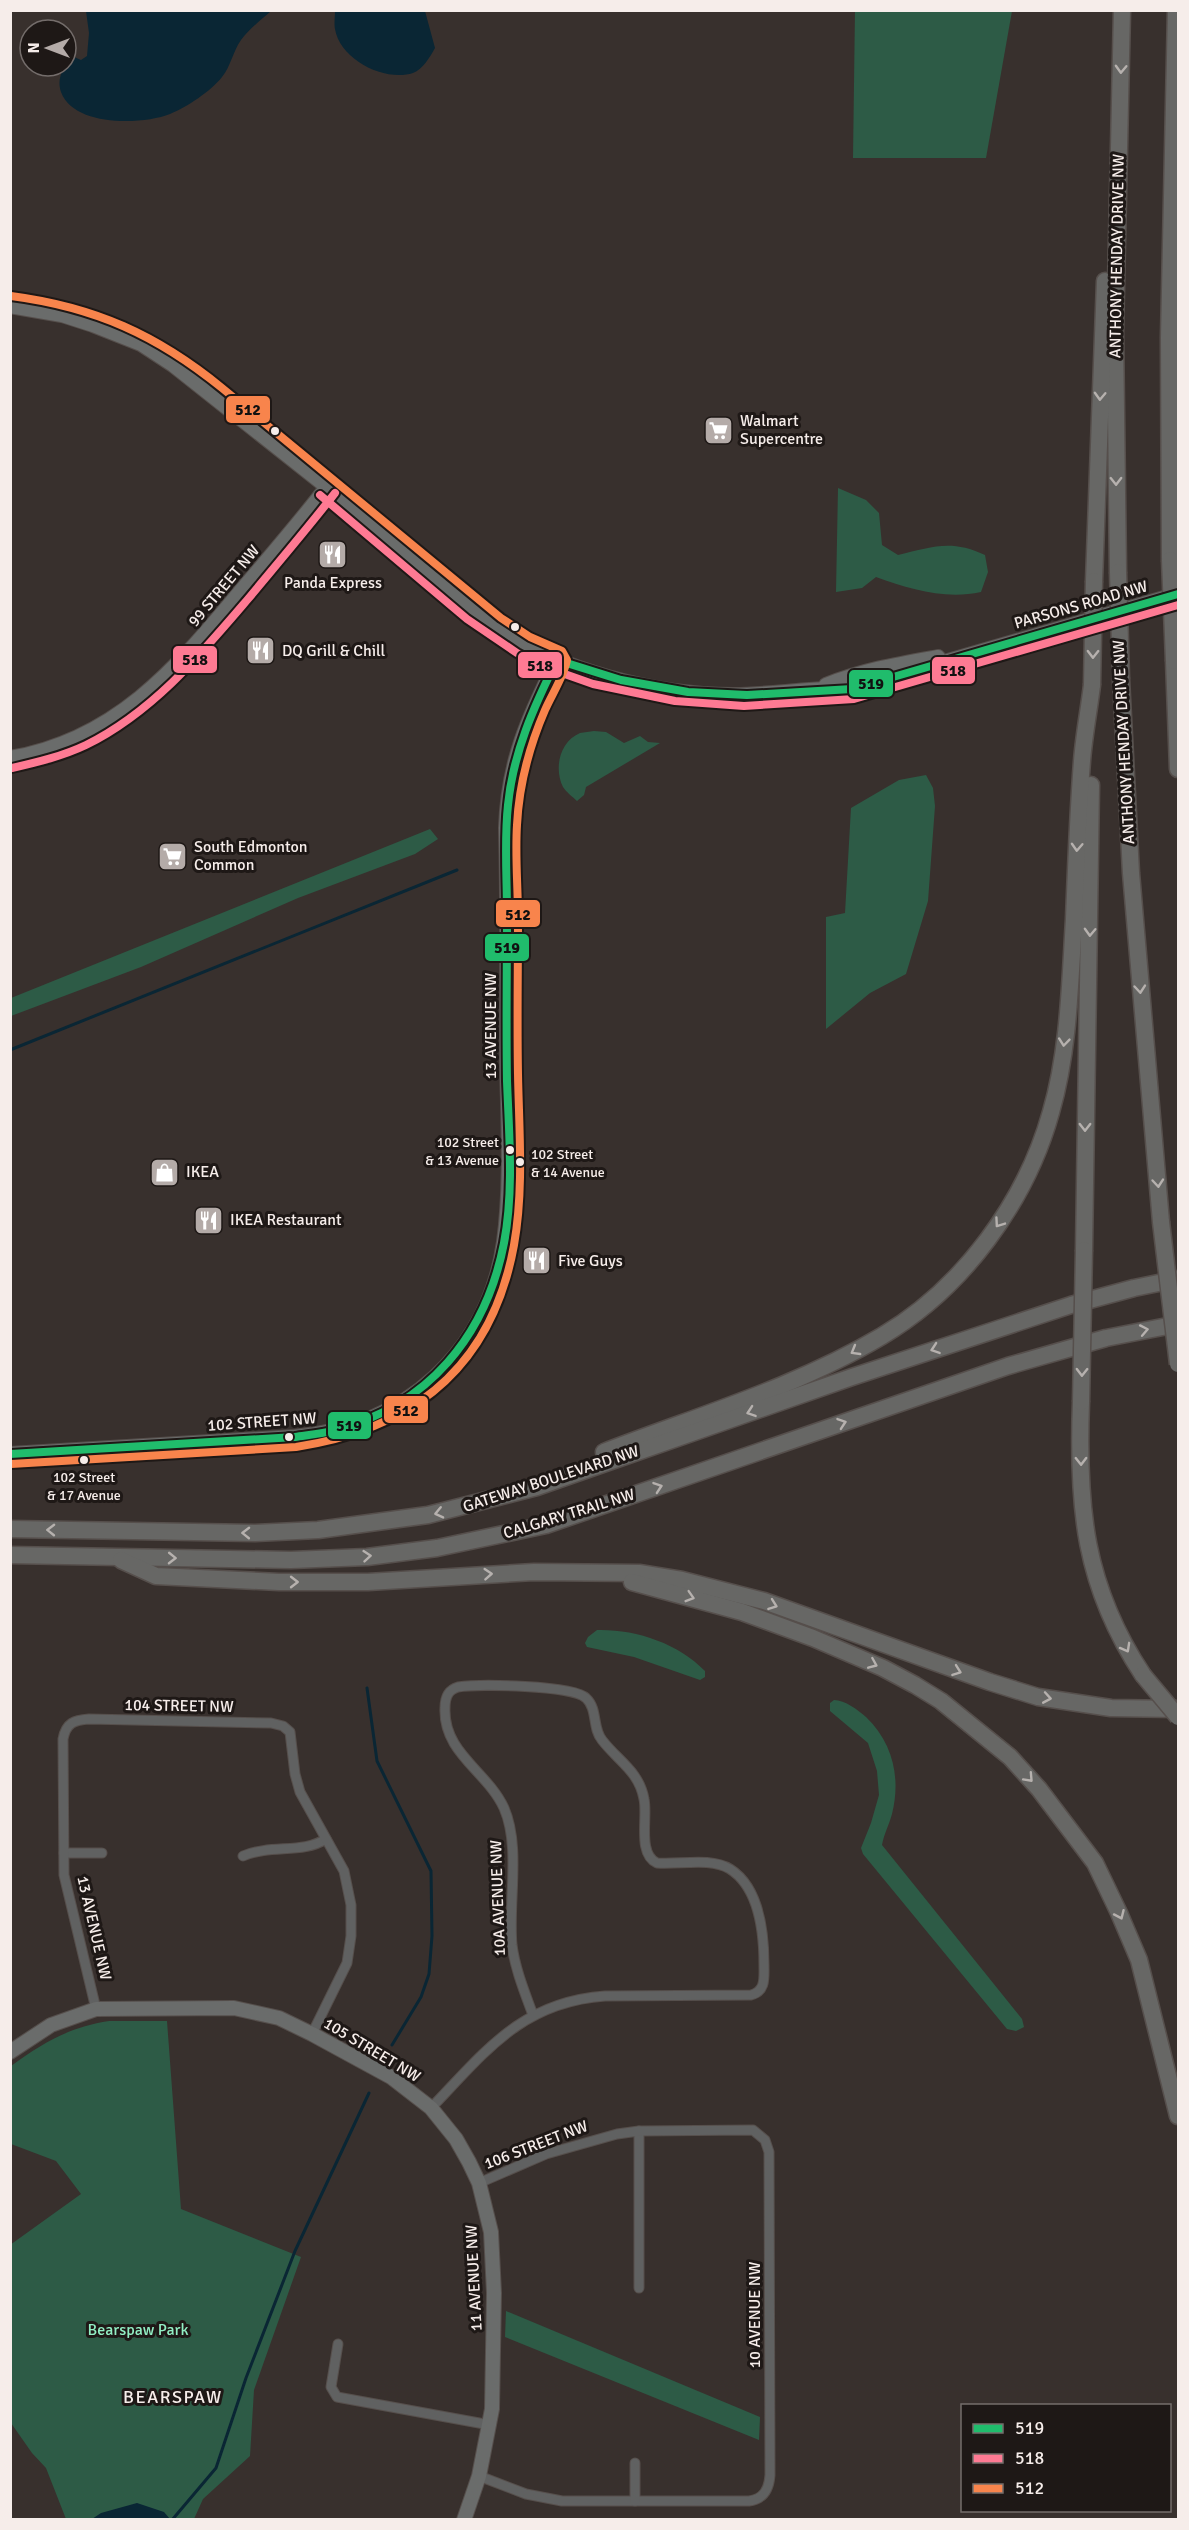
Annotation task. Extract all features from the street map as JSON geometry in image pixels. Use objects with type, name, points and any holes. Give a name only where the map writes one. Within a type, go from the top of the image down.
[{"type":"highway","name":"ANTHONY HENDAY DRIVE NW","points":[[1122,10],[1115,332],[1120,679],[1131,873],[1161,1222],[1179,1364]]},
{"type":"highway","points":[[1176,10],[1169,338],[1170,560],[1179,769]]},
{"type":"highway","points":[[1118,170],[1104,285],[1094,580],[1081,1504],[1087,1545],[1107,1610],[1125,1648],[1143,1675],[1179,1717]]},
{"type":"highway","points":[[537,1487],[569,1465],[844,1358],[885,1334],[932,1300],[983,1245],[1004,1217],[1039,1150],[1052,1111],[1062,1061],[1071,966],[1082,759],[1092,685]]},
{"type":"highway","points":[[966,1338],[1054,1300],[1113,1282],[1179,1266]]},
{"type":"highway","name":"GATEWAY BOULEVARD NW","points":[[10,1529],[255,1533],[318,1530],[428,1515],[537,1487],[966,1338],[1071,1305],[1179,1279]]},
{"type":"highway","name":"CALGARY TRAIL NW","points":[[10,1555],[291,1560],[367,1557],[494,1538],[546,1525],[1008,1366],[1129,1332],[1179,1324]]},
{"type":"highway","points":[[114,1557],[156,1576],[279,1582],[368,1582],[501,1573],[639,1573],[682,1580],[764,1601],[990,1683],[1038,1696],[1111,1708],[1179,1709]]},
{"type":"highway","points":[[592,1572],[742,1612],[813,1638],[883,1668],[915,1684],[940,1701],[1010,1757],[1039,1789],[1095,1863],[1119,1912],[1139,1960],[1179,2116]]},
{"type":"street","name":"PARSONS ROAD NW","points":[[10,306],[62,315],[141,344],[187,375],[327,487],[495,627],[525,646],[557,660],[622,680],[707,694],[770,694],[822,687],[851,675],[887,666],[993,648],[1179,594]]},
{"type":"street","name":"99 STREET NW","points":[[10,758],[63,742],[98,726],[127,710],[159,683],[188,654],[327,487]]},
{"type":"street","name":"13 AVENUE NW","points":[[456,1355],[483,1314],[495,1280],[504,1243],[508,1116],[507,798],[518,746],[557,660]]},
{"type":"street","name":"102 STREET NW","points":[[10,1454],[320,1435],[373,1418],[396,1406],[432,1381],[456,1355]]},
{"type":"street","name":"10A AVENUE NW","points":[[465,1686],[548,1688],[573,1692],[587,1698],[593,1710],[601,1739],[624,1761],[642,1788],[645,1805],[646,1850],[649,1858],[657,1863],[721,1865],[733,1871],[748,1888],[760,1917],[764,1939],[764,1983],[760,1992],[746,1996],[596,1996],[570,2002],[533,2016],[513,1949],[512,1838],[508,1818],[497,1795],[461,1756],[449,1734],[445,1706],[450,1691],[465,1686]]},
{"type":"street","name":"104 STREET NW","points":[[69,1723],[89,1719],[249,1722],[278,1724],[287,1728],[292,1738],[295,1774],[300,1792],[326,1839]]},
{"type":"street","name":"13 AVENUE NW","points":[[69,1723],[63,1739],[64,1853],[68,1898],[96,2010]]},
{"type":"street","points":[[243,1856],[264,1849],[312,1846],[326,1839],[345,1871],[351,1936],[343,1974],[312,2034]]},
{"type":"street","name":"13 AVENUE NW","points":[[64,1853],[102,1853]]},
{"type":"street","name":"105 STREET NW","points":[[10,2052],[51,2025],[96,2010],[234,2008],[279,2018],[312,2034],[391,2077],[431,2108]]},
{"type":"street","points":[[431,2108],[495,2041],[533,2016]]},
{"type":"street","name":"11 AVENUE NW","points":[[431,2108],[456,2139],[479,2183],[491,2232],[493,2255],[494,2364],[489,2425],[479,2476],[464,2520]]},
{"type":"street","name":"106 STREET NW","points":[[479,2183],[573,2145],[639,2131],[753,2130],[762,2136]]},
{"type":"street","points":[[639,2131],[639,2288]]},
{"type":"street","name":"10 AVENUE NW","points":[[634,2501],[749,2501],[760,2499],[765,2494],[770,2475],[769,2164],[767,2144],[762,2136]]},
{"type":"street","points":[[338,2343],[331,2387],[337,2397],[489,2425]]},
{"type":"street","points":[[479,2476],[526,2494],[553,2500],[634,2501],[635,2463]]},
{"type":"green space","points":[[855,11],[1012,11],[986,158],[853,158]]},
{"type":"green space","points":[[838,488],[866,500],[879,513],[882,545],[898,555],[932,547],[951,546],[962,547],[985,555],[988,572],[981,592],[941,594],[902,586],[876,577],[862,588],[836,592]]},
{"type":"green space","points":[[606,732],[624,743],[640,736],[648,742],[660,743],[586,787],[584,795],[577,801],[564,789],[560,780],[560,757],[563,749],[573,737],[580,733]]},
{"type":"green space","points":[[926,775],[933,788],[935,806],[928,901],[906,974],[870,993],[826,1029],[826,917],[845,913],[851,808],[899,780]]},
{"type":"green space","points":[[430,829],[438,839],[415,854],[298,898],[141,967],[11,1016],[11,998]]},
{"type":"green space","points":[[597,1630],[641,1635],[669,1645],[694,1661],[705,1671],[705,1677],[700,1680],[634,1657],[587,1647],[585,1643],[588,1637]]},
{"type":"green space","points":[[834,1700],[847,1704],[866,1717],[883,1738],[893,1762],[895,1801],[882,1845],[1022,2019],[1024,2027],[1016,2031],[1007,2029],[863,1854],[861,1848],[879,1795],[877,1771],[868,1743],[830,1711],[830,1703]]},
{"type":"green space","name":"Bearspaw Park","points":[[109,2021],[167,2021],[181,2209],[301,2257],[254,2390],[250,2456],[203,2499],[194,2519],[66,2519],[46,2468],[32,2453],[11,2423],[10,2245],[81,2194],[56,2161],[11,2144],[11,2066],[57,2037],[81,2027]]},
{"type":"green space","points":[[506,2311],[760,2417],[759,2440],[505,2337]]},
{"type":"water","points":[[86,10],[271,11],[244,36],[225,73],[205,93],[170,114],[143,120],[110,120],[94,117],[80,112],[68,103],[61,92],[60,78],[78,78],[78,59],[81,60],[87,56],[89,33]]},
{"type":"water","points":[[335,11],[425,11],[435,48],[423,66],[413,73],[402,75],[377,71],[354,59],[345,50],[335,29]]},
{"type":"water","points":[[137,2503],[164,2512],[170,2519],[92,2519],[101,2513]]},
{"type":"waterway","points":[[10,1050],[457,870]]},
{"type":"waterway","points":[[367,1688],[377,1761],[431,1871],[432,1936],[429,1974],[421,1997],[392,2045]]},
{"type":"waterway","points":[[172,2520],[216,2468],[246,2378],[295,2251],[369,2093]]},
{"type":"transit line","name":"512","points":[[11,296],[70,308],[124,326],[149,338],[198,369],[501,618],[530,637],[562,651],[567,660],[534,738],[518,810],[516,848],[520,1160],[519,1203],[514,1245],[503,1288],[487,1325],[467,1357],[441,1385],[411,1407],[377,1425],[339,1438],[296,1447],[11,1464]]},
{"type":"transit line","name":"518","points":[[12,768],[59,756],[86,745],[110,732],[154,699],[194,661],[335,493]]},
{"type":"transit line","name":"518","points":[[320,495],[467,619],[517,653],[542,666],[593,684],[675,701],[744,706],[854,699],[1178,605]]},
{"type":"transit line","name":"519","points":[[557,660],[621,680],[688,692],[747,695],[852,689],[1178,594]]},
{"type":"transit line","name":"519","points":[[10,1454],[295,1437],[330,1431],[368,1419],[398,1404],[425,1385],[448,1362],[467,1337],[483,1308],[495,1277],[504,1243],[509,1203],[506,846],[508,805],[515,767],[526,730],[557,660]]},
{"type":"place","name":"Walmart Supercentre","points":[[719,430]]},
{"type":"place","name":"Panda Express","points":[[333,555]]},
{"type":"place","name":"DQ Grill & Chill","points":[[261,651]]},
{"type":"place","name":"South Edmonton Common","points":[[173,856]]},
{"type":"place","name":"102 Street & 13 Avenue","points":[[510,1150]]},
{"type":"place","name":"102 Street & 14 Avenue","points":[[520,1162]]},
{"type":"place","name":"IKEA","points":[[165,1172]]},
{"type":"place","name":"IKEA Restaurant","points":[[209,1220]]},
{"type":"place","name":"Five Guys","points":[[537,1261]]},
{"type":"place","name":"102 Street & 17 Avenue","points":[[84,1460]]},
{"type":"district","name":"BEARSPAW","points":[[173,2397]]}]
